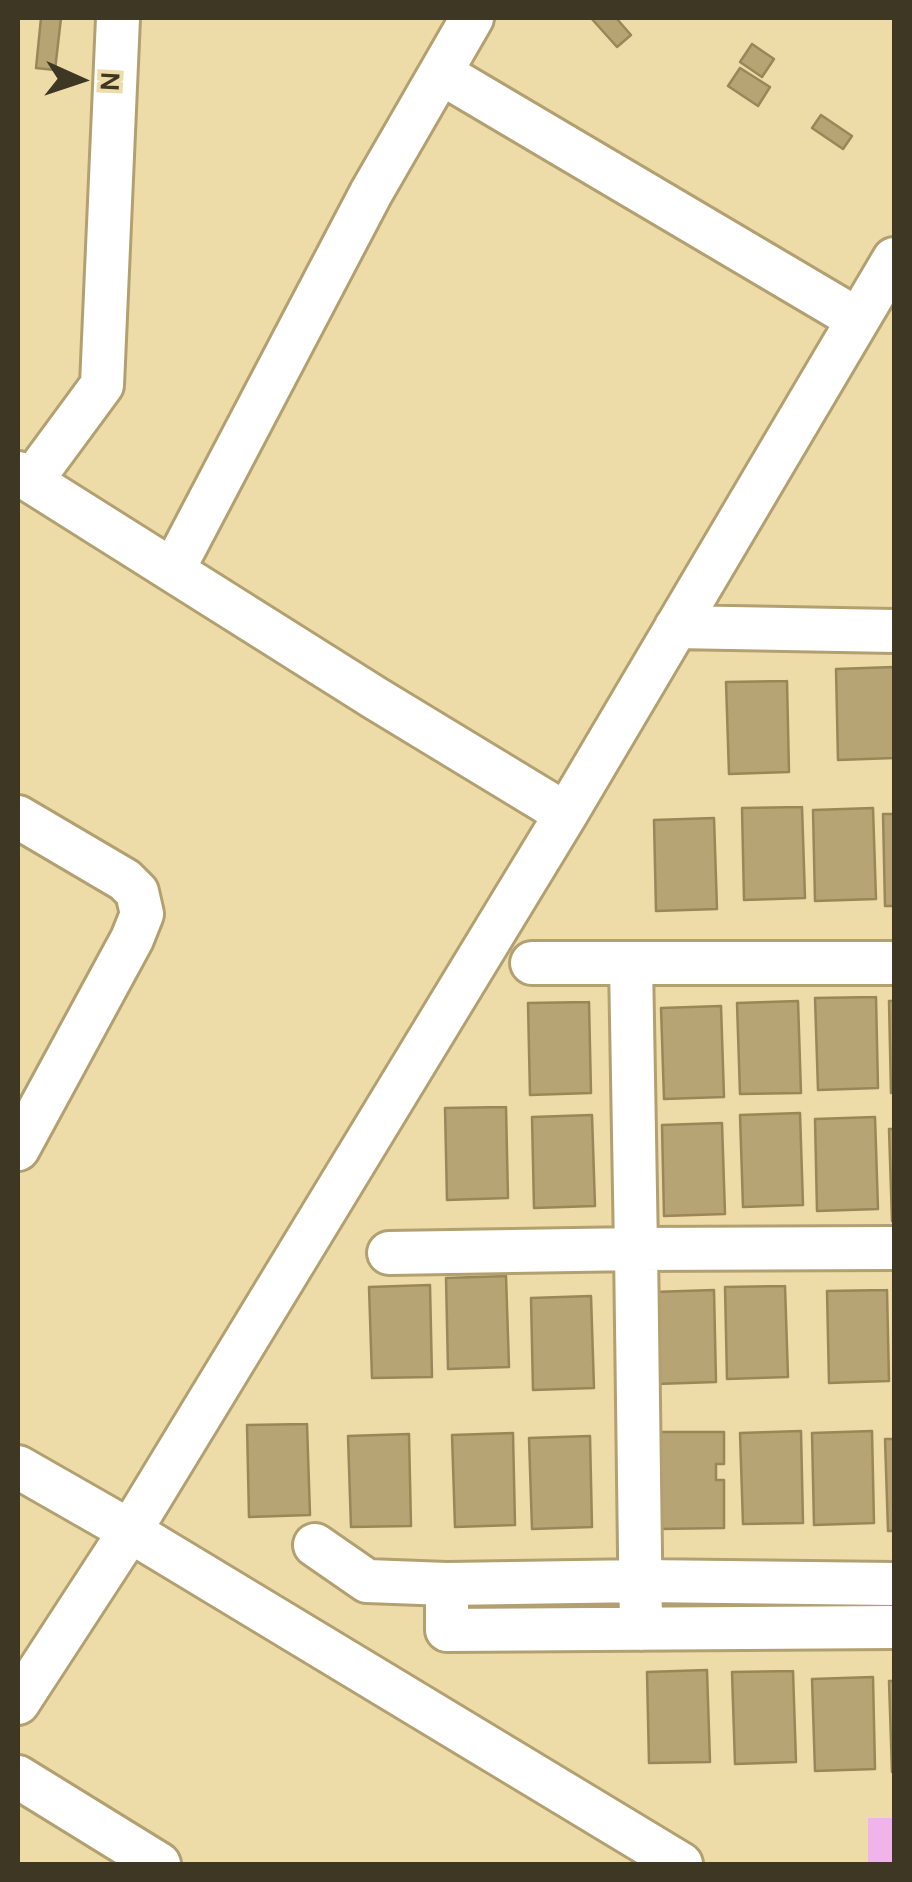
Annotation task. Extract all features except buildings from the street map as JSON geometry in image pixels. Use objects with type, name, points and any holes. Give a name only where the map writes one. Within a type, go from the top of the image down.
[{"type":"street","points":[[118,18],[102,385],[25,477],[566,814]]},
{"type":"street","points":[[173,570],[371,193],[472,18]]},
{"type":"street","points":[[440,73],[857,319]]},
{"type":"street","points":[[18,1703],[130,1532],[566,814],[894,259]]},
{"type":"street","points":[[676,626],[894,631]]},
{"type":"street","points":[[18,817],[125,880],[137,892],[142,914],[18,1150]]},
{"type":"street","points":[[532,963],[894,962]]},
{"type":"street","points":[[632,963],[642,1628]]},
{"type":"street","points":[[389,1253],[894,1248]]},
{"type":"street","points":[[18,1467],[681,1864]]},
{"type":"street","points":[[315,1545],[367,1580],[447,1584],[894,1584]]},
{"type":"street","points":[[447,1584],[447,1630],[894,1627]]},
{"type":"street","points":[[18,1778],[159,1864]]},
{"type":"shaded area","points":[[868,1818],[894,1818],[894,1864],[868,1864]]}]
